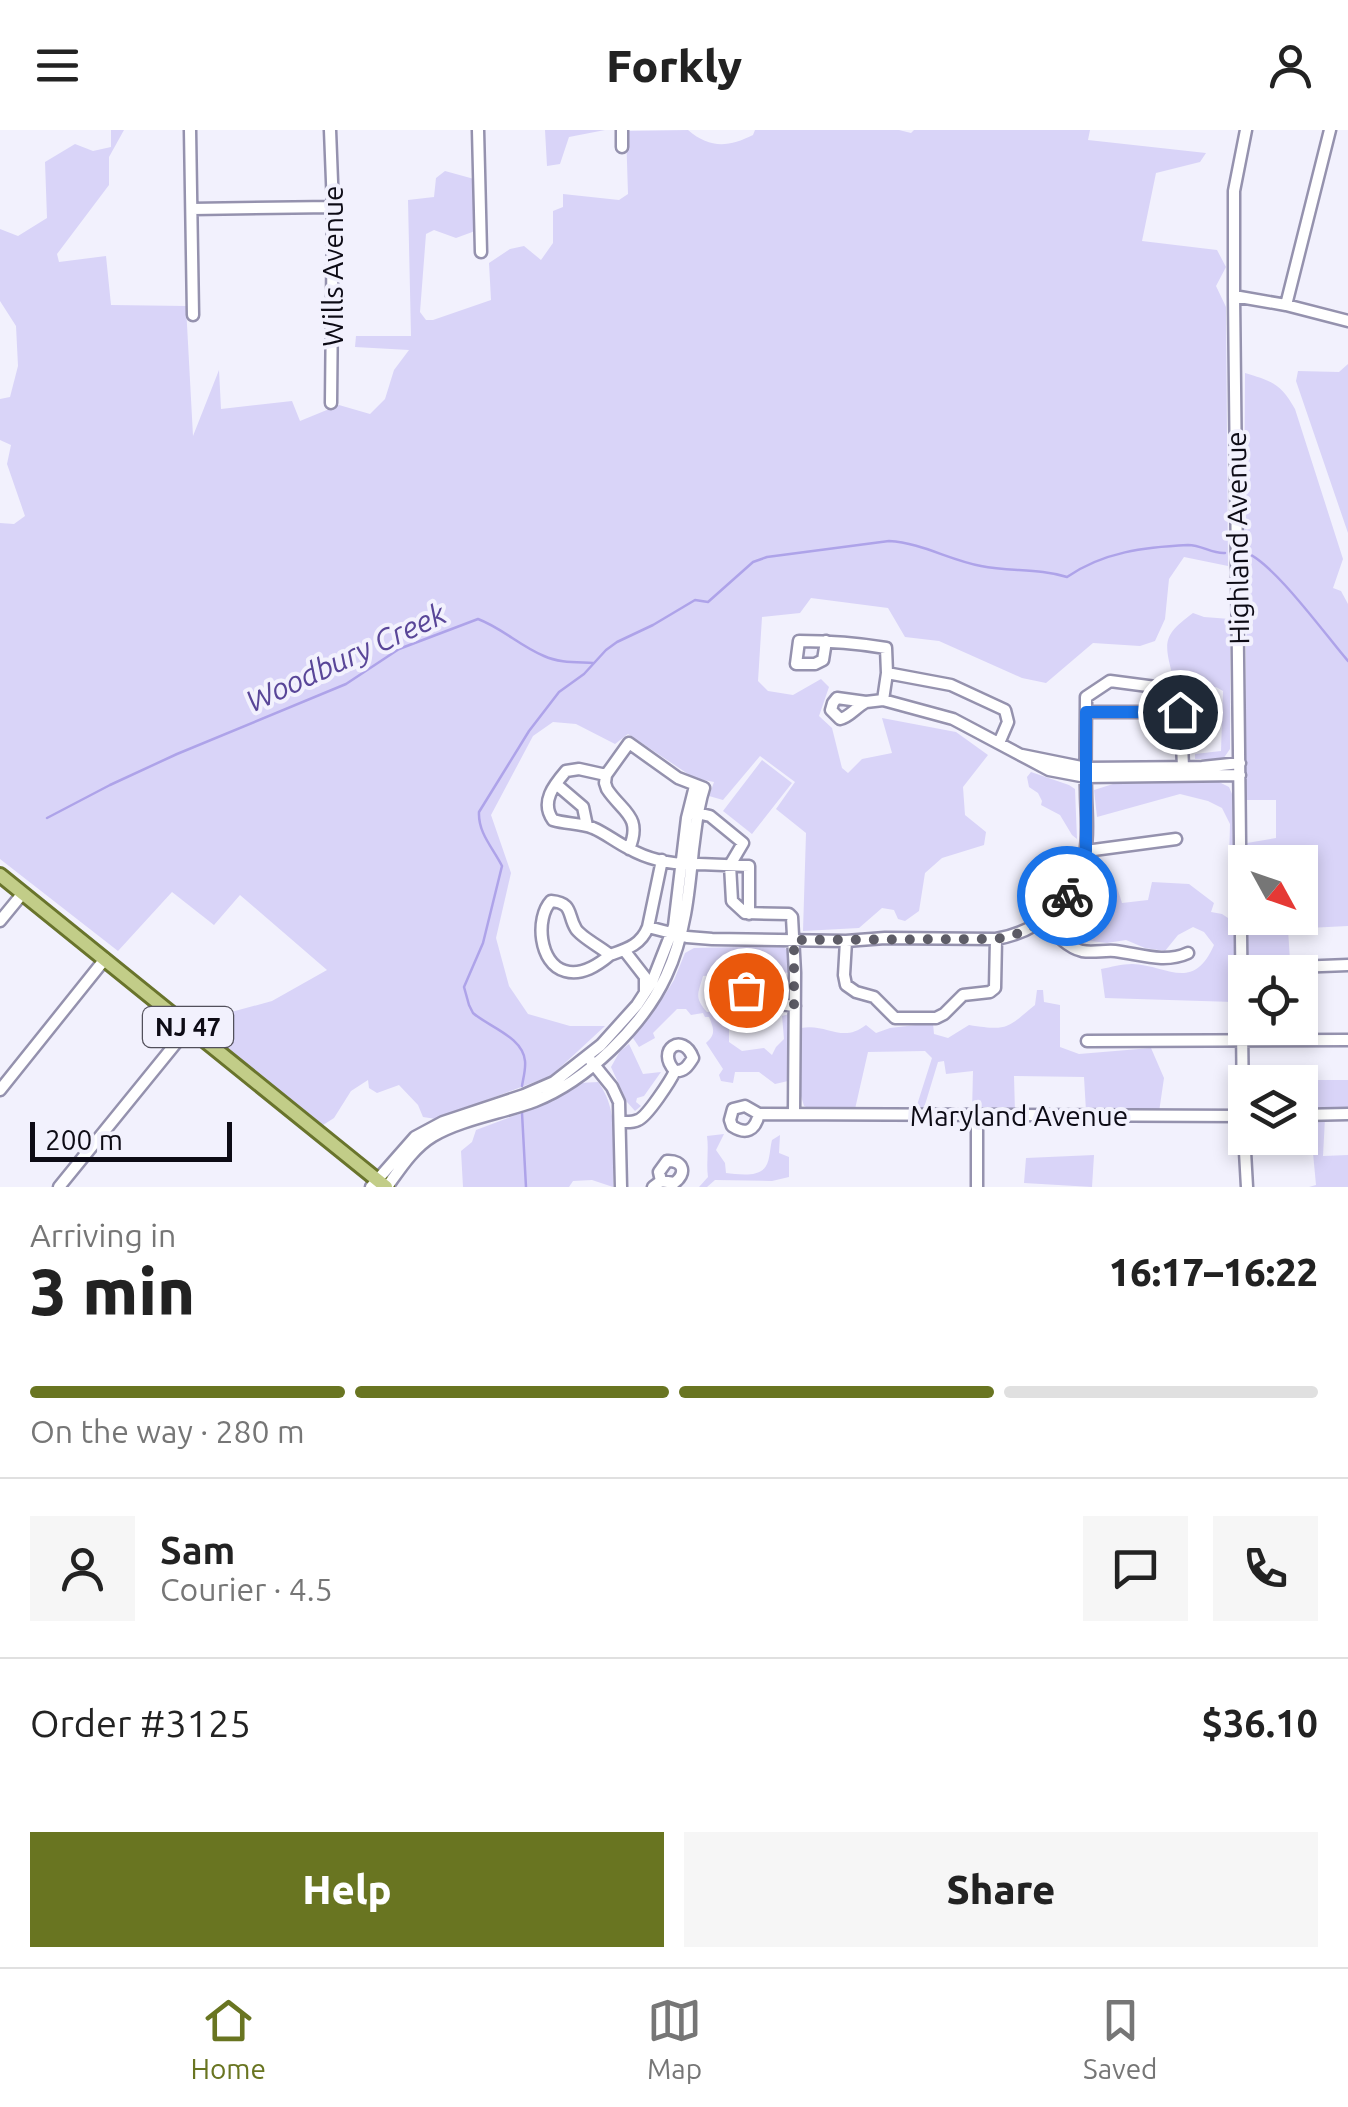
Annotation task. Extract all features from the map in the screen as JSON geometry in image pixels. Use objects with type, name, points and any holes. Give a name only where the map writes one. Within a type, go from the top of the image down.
[{"type":"main road","name":"NJ 47","points":[[0,874],[380,1185]]},
{"type":"street","points":[[190,130],[192,315]]},
{"type":"street","name":"Wills Avenue","points":[[330,130],[332,403]]},
{"type":"street","points":[[478,130],[481,252]]},
{"type":"street","points":[[622,130],[622,146]]},
{"type":"street","name":"Highland Avenue","points":[[1243,955],[1234,190],[1246,130]]},
{"type":"street","points":[[1286,305],[1330,130]]},
{"type":"street","points":[[192,209],[333,207]]},
{"type":"street","points":[[1234,296],[1348,320]]},
{"type":"street","points":[[826,642],[886,648],[883,700]]},
{"type":"street","points":[[887,673],[951,685],[1005,710],[1008,722],[999,743]]},
{"type":"street","points":[[648,927],[712,939],[846,941],[1013,936],[1044,921],[1063,902],[1086,851],[1086,696],[1110,681],[1171,689],[1180,696],[1183,767]]},
{"type":"street","points":[[866,702],[883,700],[953,719],[1048,770],[1240,769]]},
{"type":"street","points":[[1086,712],[1180,712]]},
{"type":"street","points":[[630,849],[633,820],[604,783],[629,743],[678,778],[699,787]]},
{"type":"street","points":[[1086,772],[1183,767],[1240,769]]},
{"type":"street","points":[[606,775],[566,771],[546,803],[547,812],[553,820],[587,826],[630,849],[662,860],[749,866],[749,914]]},
{"type":"street","points":[[556,784],[582,807],[587,826]]},
{"type":"street","points":[[380,1185],[408,1144],[423,1132],[543,1088],[627,1032],[665,977],[677,934],[699,787]]},
{"type":"street","points":[[687,864],[687,818],[699,787]]},
{"type":"street","points":[[697,813],[710,816],[743,844],[730,865],[731,897],[738,908],[749,914],[790,916],[794,940],[794,1113]]},
{"type":"street","points":[[1086,851],[1176,839]]},
{"type":"street","points":[[610,955],[574,928],[568,907],[551,900],[546,905],[543,944],[550,958],[567,972],[596,967],[610,955],[634,947],[644,938],[662,860]]},
{"type":"street","points":[[1054,870],[1076,880]]},
{"type":"street","points":[[0,921],[24,894]]},
{"type":"street","points":[[1044,921],[1059,938],[1082,951],[1165,959],[1188,952]]},
{"type":"street","points":[[590,1060],[645,993],[677,934]]},
{"type":"street","points":[[846,941],[846,985],[874,997],[891,1015],[901,1019],[936,1018],[964,995],[995,988],[996,939]]},
{"type":"street","points":[[624,950],[642,969],[645,993]]},
{"type":"street","points":[[0,1090],[104,960]]},
{"type":"street","points":[[1318,966],[1348,965]]},
{"type":"street","points":[[760,1001],[794,1006]]},
{"type":"street","points":[[59,1187],[190,1027]]},
{"type":"street","points":[[1318,1040],[1348,1040]]},
{"type":"street","points":[[1087,1041],[1228,1041]]},
{"type":"street","points":[[590,1060],[612,1087],[618,1102],[621,1187]]},
{"type":"street","points":[[620,1122],[644,1116],[675,1071]]},
{"type":"street","name":"Maryland Avenue","points":[[759,1114],[1228,1116]]},
{"type":"street","points":[[1318,1114],[1348,1114]]},
{"type":"street","points":[[977,1116],[977,1187]]},
{"type":"street","name":"Highland Avenue","points":[[1246,1155],[1247,1187]]},
{"type":"shaded area","points":[[111,130],[124,130],[109,157],[109,185],[57,254],[59,262],[106,256],[111,305],[186,306],[193,436],[219,370],[221,409],[292,401],[300,421],[339,405],[370,414],[385,399],[394,370],[409,350],[355,347],[356,336],[411,336],[408,200],[434,197],[436,178],[445,171],[474,179],[475,231],[456,238],[434,230],[426,234],[420,312],[426,320],[491,300],[489,263],[510,249],[524,246],[541,260],[553,243],[553,211],[563,207],[563,194],[619,200],[628,194],[626,131],[688,130],[712,143],[728,144],[753,135],[755,130],[1090,130],[1088,140],[1206,153],[1200,162],[1156,173],[1142,241],[1217,250],[1226,267],[1216,286],[1226,307],[1228,566],[1184,557],[1169,579],[1165,619],[1155,641],[1140,646],[1093,643],[1046,683],[1022,678],[939,641],[905,637],[888,608],[811,598],[800,613],[762,617],[758,681],[768,691],[793,695],[821,679],[829,687],[819,716],[832,728],[842,768],[848,773],[862,759],[892,753],[882,718],[956,732],[988,755],[963,787],[965,815],[986,832],[984,845],[942,858],[925,873],[919,911],[905,921],[898,919],[894,910],[882,908],[859,928],[803,931],[806,833],[776,809],[795,782],[760,756],[723,800],[709,796],[714,782],[694,778],[628,734],[615,744],[576,724],[553,722],[533,736],[491,815],[511,873],[496,938],[509,986],[528,1014],[570,1026],[605,1026],[551,1076],[436,1119],[423,1117],[418,1105],[399,1085],[377,1093],[369,1088],[368,1080],[351,1091],[334,1118],[323,1125],[216,1039],[211,1028],[211,1023],[224,1014],[272,1001],[327,970],[240,895],[214,925],[172,892],[118,951],[0,859],[0,523],[14,524],[25,516],[7,464],[11,445],[0,440],[0,399],[10,397],[18,366],[16,326],[0,301],[0,229],[18,236],[47,218],[45,162],[75,144],[93,151],[111,147]]},
{"type":"shaded area","points":[[545,130],[605,130],[569,137],[560,164],[547,166]]},
{"type":"shaded area","points":[[1348,364],[1348,533],[1296,381],[1298,371],[1339,372]]},
{"type":"shaded area","points":[[1245,373],[1275,385],[1295,409],[1343,559],[1333,588],[1341,591],[1348,604],[1348,926],[1318,928],[1318,845],[1247,845],[1276,838],[1276,800],[1246,800],[1248,611],[1244,547]]},
{"type":"shaded area","points":[[1193,613],[1230,619],[1230,749],[1223,759],[1195,759],[1195,754],[1221,751],[1223,691],[1216,687],[1199,689],[1172,673],[1169,662],[1169,638]]},
{"type":"shaded area","points":[[762,760],[792,783],[752,834],[723,811]]},
{"type":"shaded area","points":[[1031,772],[1075,789],[1077,839],[1060,815],[1041,805],[1038,793],[1029,787],[1027,777]]},
{"type":"shaded area","points":[[1219,782],[1229,787],[1233,845],[1229,845],[1230,824],[1222,808],[1180,794],[1097,817],[1094,790],[1113,784]]},
{"type":"shaded area","points":[[1088,881],[1116,884],[1122,903],[1148,900],[1152,882],[1189,884],[1214,903],[1211,912],[1228,918],[1228,935],[1234,935],[1234,955],[1228,955],[1228,1002],[1105,998],[1101,969],[1132,964],[1188,972],[1206,960],[1214,945],[1204,932],[1193,927],[1178,935],[1165,951],[1126,940],[1082,940],[1067,921]]},
{"type":"shaded area","points":[[1247,935],[1288,935],[1290,955],[1248,955]]},
{"type":"shaded area","points":[[783,946],[791,954],[792,973],[778,972],[765,963],[750,969],[738,959],[716,961],[718,975],[703,976],[698,995],[707,1012],[714,1011],[719,1022],[729,1028],[729,1042],[742,1051],[764,1048],[772,1055],[784,1039],[782,1016],[789,1014],[788,1081],[775,1084],[759,1072],[735,1072],[733,1083],[721,1081],[723,1069],[706,1043],[713,1034],[712,1025],[703,1013],[691,1015],[686,1009],[677,1009],[653,1033],[655,1038],[639,1047],[633,1038],[674,980],[685,953],[694,948]]},
{"type":"shaded area","points":[[1037,990],[1043,990],[1044,1002],[1060,1005],[1060,1047],[1079,1054],[1151,1048],[1164,1078],[1159,1112],[1086,1111],[1084,1077],[1014,1076],[1015,1112],[972,1112],[973,1071],[946,1074],[944,1061],[938,1062],[924,1108],[919,1111],[917,1105],[932,1058],[925,1051],[868,1052],[855,1109],[813,1110],[804,1106],[801,1028],[849,1033],[866,1025],[876,1033],[933,1023],[934,1034],[948,1038],[969,1025],[999,1028],[1012,1023],[1035,1005]]},
{"type":"shaded area","points":[[629,1044],[643,1074],[661,1072],[644,1096],[637,1098],[641,1106],[635,1111],[611,1067]]},
{"type":"shaded area","points":[[1318,1080],[1348,1080],[1348,1107],[1318,1108]]},
{"type":"shaded area","points":[[598,1082],[612,1119],[613,1187],[592,1180],[573,1181],[569,1187],[463,1187],[461,1151],[472,1142],[476,1130],[553,1101],[579,1083]]},
{"type":"shaded area","points":[[1318,1118],[1325,1118],[1323,1156],[1348,1155],[1348,1187],[1309,1187],[1316,1185],[1313,1155],[1318,1155]]},
{"type":"shaded area","points":[[724,1134],[716,1150],[725,1163],[726,1173],[763,1170],[772,1140],[780,1135],[779,1153],[789,1157],[789,1177],[772,1181],[715,1180],[707,1187],[699,1187],[708,1177],[707,1136]]},
{"type":"shaded area","points":[[1094,1155],[1092,1187],[1024,1183],[1026,1158]]},
{"type":"waterway","name":"Woodbury Creek","points":[[522,1086],[523,1053],[512,1039],[473,1013],[464,987],[483,943],[502,866],[483,834],[479,812],[529,731],[559,692],[584,674],[606,650],[695,600],[708,602],[753,562],[767,557],[889,541],[981,566],[1067,577],[1110,556],[1140,549],[1188,545],[1225,553]]},
{"type":"waterway","name":"Woodbury Creek","points":[[1244,552],[1283,583],[1348,661]]},
{"type":"waterway","name":"Woodbury Creek","points":[[47,818],[177,754],[346,684],[399,649],[478,619],[550,658],[593,663]]},
{"type":"waterway","points":[[522,1113],[526,1187]]},
{"type":"way so far","points":[[746,990],[760,1001],[794,1006],[794,940],[996,939],[1013,936],[1044,921],[1067,896]]},
{"type":"route","points":[[1067,896],[1086,851],[1086,712],[1180,712]]}]
